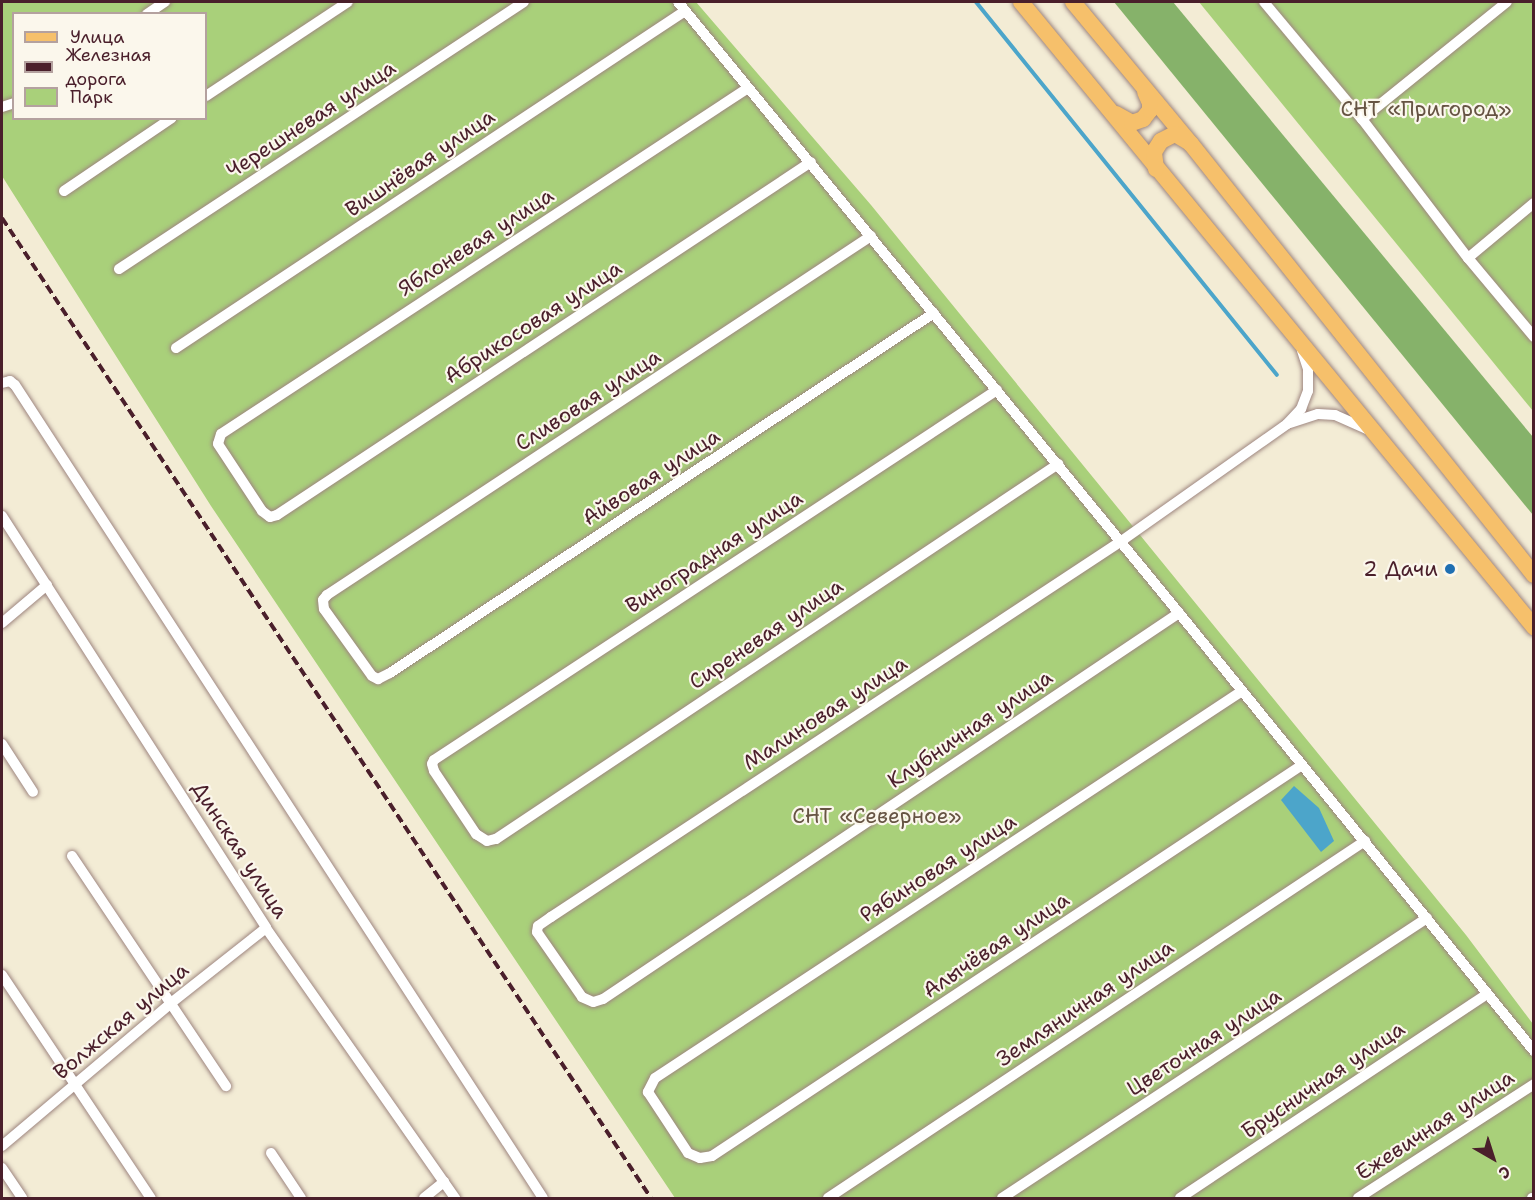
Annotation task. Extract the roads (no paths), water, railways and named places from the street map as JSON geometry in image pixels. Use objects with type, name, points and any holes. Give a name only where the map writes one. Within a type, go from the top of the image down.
[{"type":"main road","points":[[1021,2],[1533,627]]},
{"type":"main road","points":[[1073,2],[1191,144],[1533,575]]},
{"type":"main road","points":[[1108,108],[1132,123],[1143,119],[1150,110],[1150,103],[1140,81]]},
{"type":"main road","points":[[1156,169],[1154,152],[1161,141],[1175,134],[1191,144]]},
{"type":"street","points":[[150,12],[165,2]]},
{"type":"street","points":[[207,95],[348,2]]},
{"type":"street","name":"Черешневая улица","points":[[119,269],[524,2]]},
{"type":"street","points":[[678,2],[1179,612],[1533,1051]]},
{"type":"street","points":[[1264,2],[1362,119],[1468,258],[1533,337]]},
{"type":"street","points":[[1362,119],[1507,2]]},
{"type":"street","name":"Вишнёвая улица","points":[[176,348],[685,11]]},
{"type":"street","name":"Яблоневая улица","points":[[277,515],[270,517],[262,511],[218,444],[218,437],[226,429],[748,88]]},
{"type":"street","points":[[64,190],[169,120]]},
{"type":"street","name":"Абрикосовая улица","points":[[277,515],[811,162]]},
{"type":"street","points":[[1468,258],[1533,203]]},
{"type":"street","name":"Сливовая улица","points":[[390,673],[378,679],[372,676],[324,609],[323,600],[327,595],[871,236]]},
{"type":"street","name":"Айвовая улица","points":[[390,673],[934,313]]},
{"type":"street","points":[[1287,424],[1301,409],[1308,391],[1308,369],[1300,343]]},
{"type":"street","points":[[2,383],[10,381],[15,385],[543,1198]]},
{"type":"street","name":"Виноградная улица","points":[[496,839],[487,841],[476,834],[434,771],[432,764],[434,760],[997,390]]},
{"type":"street","points":[[1287,424],[1318,414],[1335,415],[1373,432]]},
{"type":"street","name":"Малиновая улица","points":[[603,999],[593,1002],[582,997],[540,938],[538,927],[1120,542],[1287,424]]},
{"type":"street","name":"Сиреневая улица","points":[[496,839],[1058,464]]},
{"type":"street","name":"Динская улица","points":[[2,516],[266,928],[455,1198]]},
{"type":"street","points":[[2,623],[47,585]]},
{"type":"street","name":"Клубничная улица","points":[[603,999],[1179,612]]},
{"type":"street","name":"Рябиновая улица","points":[[712,1156],[700,1158],[688,1153],[648,1092],[655,1078],[1242,691]]},
{"type":"street","points":[[2,744],[33,792]]},
{"type":"street","name":"Алычёвая улица","points":[[712,1156],[1302,765]]},
{"type":"street","name":"Земляничная улица","points":[[828,1198],[1365,841]]},
{"type":"street","points":[[72,856],[226,1086]]},
{"type":"street","name":"Цветочная улица","points":[[1002,1198],[1427,918]]},
{"type":"street","name":"Волжская улица","points":[[2,1146],[171,1003],[266,928]]},
{"type":"street","points":[[2,975],[152,1198]]},
{"type":"street","name":"Брусничная улица","points":[[1180,1198],[1487,994]]},
{"type":"street","name":"Ежевичная улица","points":[[1358,1198],[1533,1084]]},
{"type":"street","points":[[271,1153],[301,1198]]},
{"type":"street","points":[[2,1168],[22,1198]]},
{"type":"street","points":[[424,1198],[444,1182]]},
{"type":"water","points":[[1294,786],[1319,808],[1334,841],[1321,852],[1281,800]]},
{"type":"waterway","points":[[976,2],[1277,375]]},
{"type":"railway","points":[[2,218],[651,1198]]},
{"type":"place","name":"2 Дачи","points":[[1450,569]]},
{"type":"park label","name":"СНТ «Пригород»","points":[[1426,109]]},
{"type":"park label","name":"СНТ «Северное»","points":[[877,816]]}]
